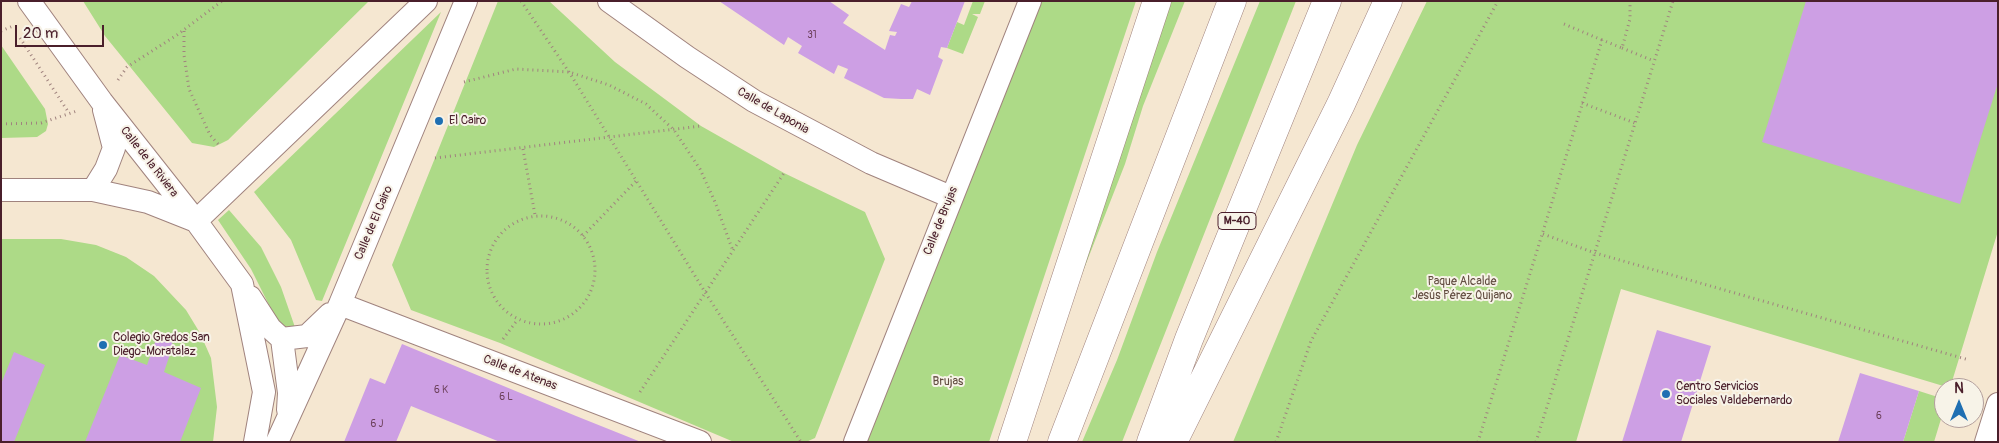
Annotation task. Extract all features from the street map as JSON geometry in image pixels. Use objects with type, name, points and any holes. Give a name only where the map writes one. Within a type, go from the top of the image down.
[{"type":"highway","points":[[1012,442],[1157,1]]},
{"type":"highway","points":[[1062,442],[1232,1]]},
{"type":"highway","name":"M-40","points":[[1152,442],[1189,338],[1327,1]]},
{"type":"highway","points":[[1172,442],[1337,112],[1388,1]]},
{"type":"street","name":"Calle de la Riviera","points":[[29,1],[102,102],[196,221],[242,284]]},
{"type":"street","points":[[1,190],[93,190],[148,202],[196,221],[426,1]]},
{"type":"street","name":"Calle de El Cairo","points":[[276,442],[340,304],[466,1]]},
{"type":"street","name":"Calle de Laponia","points":[[609,1],[680,52],[754,101],[870,163],[951,197]]},
{"type":"street","name":"Calle de Brujas","points":[[855,442],[1030,1]]},
{"type":"street","name":"Calle de la Riviera","points":[[93,190],[106,169],[114,148],[102,102]]},
{"type":"street","points":[[242,284],[270,328],[282,338],[289,394],[287,418]]},
{"type":"street","points":[[242,284],[264,392],[255,442]]},
{"type":"street","points":[[282,338],[307,336],[340,304]]},
{"type":"street","name":"Calle de Atenas","points":[[340,304],[700,442]]},
{"type":"street","points":[[1986,442],[1998,404]]},
{"type":"path","points":[[521,1],[569,72],[705,292],[801,442]]},
{"type":"path","points":[[1276,442],[1311,342],[1498,1]]},
{"type":"path","points":[[1622,48],[1630,19],[1630,1]]},
{"type":"path","points":[[1536,442],[1673,1]]},
{"type":"path","points":[[9,20],[69,114]]},
{"type":"path","points":[[1564,24],[1654,62]]},
{"type":"path","points":[[1,31],[13,26]]},
{"type":"path","points":[[184,30],[184,55],[189,89],[210,135],[219,145]]},
{"type":"path","points":[[1478,442],[1602,40]]},
{"type":"path","points":[[464,82],[516,69],[569,72],[609,84],[646,104],[674,130],[700,169],[732,251]]},
{"type":"path","points":[[1582,103],[1635,123]]},
{"type":"path","points":[[435,158],[523,149],[701,126]]},
{"type":"path","points":[[523,149],[535,216]]},
{"type":"path","points":[[626,414],[784,173]]},
{"type":"path","points":[[583,236],[636,181]]},
{"type":"path","points":[[535,216],[553,216],[570,224],[583,236],[592,252],[595,270],[592,288],[584,304],[570,316],[553,323],[535,324],[518,319],[504,310],[493,296],[487,279],[487,262],[492,244],[503,230],[518,220],[535,216]]},
{"type":"path","points":[[1543,234],[1595,253],[1969,360]]},
{"type":"path","points":[[500,344],[518,319]]},
{"type":"green space","points":[[83,1],[369,1],[228,140],[214,147],[192,143],[105,36]]},
{"type":"green space","points":[[498,1],[549,1],[615,62],[701,126],[784,173],[865,212],[885,259],[815,438],[806,442],[734,442],[500,343],[411,310],[392,265]]},
{"type":"green space","points":[[973,1],[985,1],[980,14],[972,14],[978,17],[963,54],[947,48],[957,22],[964,25]]},
{"type":"green space","name":"Brujas","points":[[1039,1],[1136,1],[989,442],[862,442]]},
{"type":"green space","points":[[1166,1],[1185,1],[1143,106],[1125,164],[1080,279]]},
{"type":"green space","points":[[1260,1],[1296,1],[1122,442],[1082,442],[1117,360],[1157,252]]},
{"type":"green space","name":"Paque Alcalde Jesús Pérez Quijano","points":[[1427,1],[1998,1],[1998,231],[1953,378],[1934,378],[1934,383],[1621,289],[1576,442],[1233,442],[1357,145]]},
{"type":"green space","points":[[441,12],[322,301],[316,300],[291,240],[254,192]]},
{"type":"green space","points":[[1,45],[45,109],[48,124],[46,131],[37,137],[1,138]]},
{"type":"green space","points":[[229,210],[261,247],[281,287],[297,333],[282,331],[251,269],[218,220]]},
{"type":"green space","name":"Colegio Gredos San Diego-Moratalaz","points":[[1,239],[61,239],[96,245],[126,257],[154,276],[186,310],[200,333],[211,358],[217,407],[213,442],[1,442]]},
{"type":"green space","points":[[1919,391],[1934,396],[1934,428],[1938,428],[1934,442],[1903,442]]},
{"type":"building","points":[[719,1],[829,1],[849,15],[843,23],[885,50],[890,35],[895,36],[897,32],[889,31],[901,4],[909,7],[912,1],[965,1],[947,48],[941,47],[938,57],[943,60],[930,95],[917,89],[913,99],[901,99],[884,98],[844,78],[848,69],[838,65],[834,74],[798,53],[802,46],[788,37],[784,45]]},
{"type":"building","points":[[1806,1],[1998,1],[1998,83],[1960,204],[1762,142]]},
{"type":"building","name":"Centro Servicios Sociales Valdebernardo","points":[[1657,330],[1711,346],[1681,442],[1622,442]]},
{"type":"building","points":[[164,338],[171,341],[173,345],[164,372],[201,388],[180,442],[85,442],[120,355],[147,365],[155,342]]},
{"type":"building","points":[[402,344],[641,442],[500,442],[411,406],[396,442],[344,442],[370,378],[385,384]]},
{"type":"building","points":[[14,352],[45,365],[14,442],[1,442],[1,384]]},
{"type":"building","points":[[1860,373],[1919,391],[1903,442],[1838,442]]},
{"type":"place","name":"El Cairo","points":[[439,121]]},
{"type":"place","name":"Colegio Gredos San Diego-Moratalaz","points":[[103,345]]},
{"type":"place","name":"Centro Servicios Sociales Valdebernardo","points":[[1666,394]]}]
